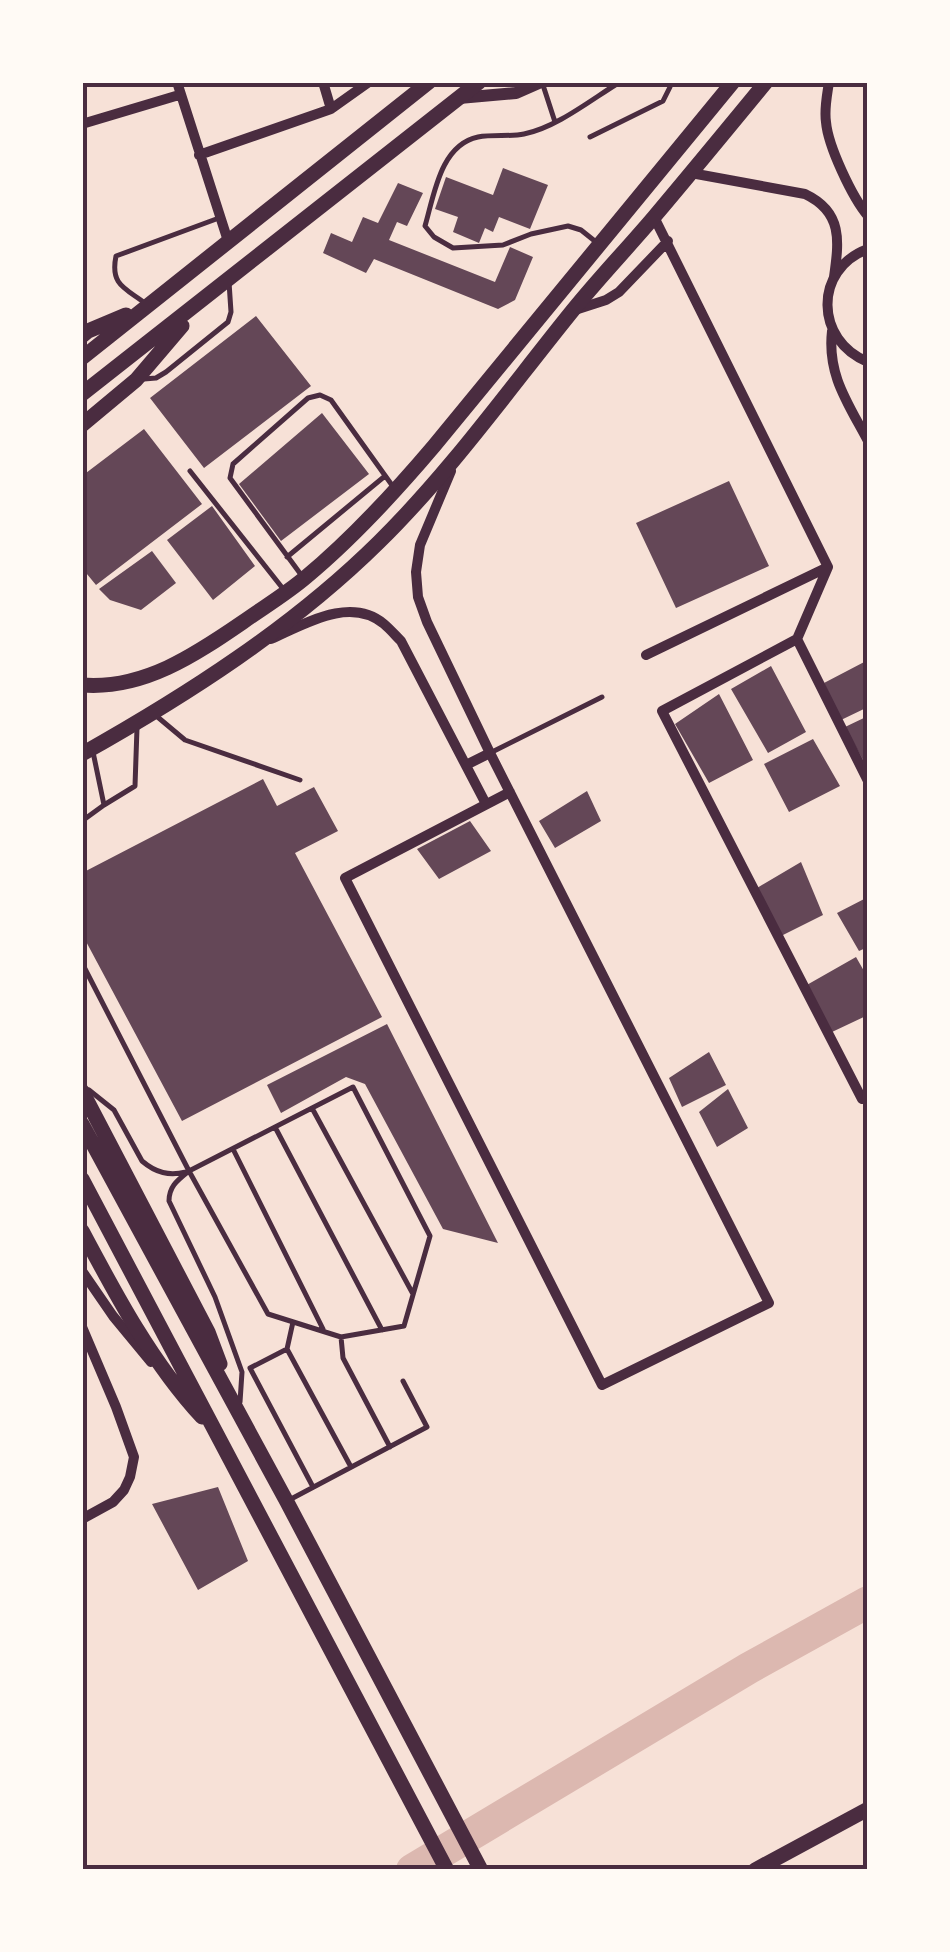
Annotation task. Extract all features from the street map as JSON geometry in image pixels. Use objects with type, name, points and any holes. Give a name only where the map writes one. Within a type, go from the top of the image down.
[{"type":"main road","points":[[82,358],[429,82]]},
{"type":"main road","points":[[82,394],[478,82]]},
{"type":"main road","points":[[82,685],[101,686],[146,678],[223,636],[304,578],[351,536],[396,490],[733,82]]},
{"type":"main road","points":[[82,731],[87,752],[138,722],[252,648],[377,544],[457,456],[573,310],[766,82]]},
{"type":"main road","points":[[82,425],[136,380],[204,299]]},
{"type":"main road","points":[[82,336],[148,305]]},
{"type":"main road","points":[[82,1088],[208,1332],[239,1414]]},
{"type":"main road","points":[[82,1124],[481,1870]]},
{"type":"main road","points":[[82,1179],[447,1870]]},
{"type":"main road","points":[[82,1231],[182,1396],[217,1433]]},
{"type":"main road","points":[[755,1870],[868,1809]]},
{"type":"street","points":[[177,82],[228,241]]},
{"type":"street","points":[[323,82],[331,109]]},
{"type":"street","points":[[199,155],[331,109],[368,82]]},
{"type":"street","points":[[459,98],[516,93],[541,82]]},
{"type":"street","points":[[829,82],[826,126],[848,184],[868,216]]},
{"type":"street","points":[[82,124],[180,95]]},
{"type":"street","points":[[690,173],[805,194],[818,200],[831,215],[839,246],[828,294],[832,330],[842,346],[868,362]]},
{"type":"street","points":[[654,216],[828,568],[797,639],[662,711],[862,1099],[868,1096]]},
{"type":"street","points":[[573,310],[619,292],[668,241]]},
{"type":"street","points":[[834,277],[845,262],[868,249]]},
{"type":"street","points":[[832,330],[830,353],[834,374],[868,441]]},
{"type":"street","points":[[457,456],[420,545],[418,596],[427,622],[769,1304],[602,1385],[345,878],[510,792]]},
{"type":"street","points":[[646,655],[828,568]]},
{"type":"street","points":[[252,648],[335,612],[358,612],[382,622],[401,642],[486,804]]},
{"type":"street","points":[[797,639],[868,781]]},
{"type":"street","points":[[466,765],[490,753]]},
{"type":"street","points":[[82,1271],[121,1327],[182,1396]]},
{"type":"street","points":[[82,1327],[134,1457],[130,1477],[113,1502],[82,1519]]},
{"type":"lane","points":[[541,82],[555,122]]},
{"type":"lane","points":[[601,246],[581,230],[568,226],[504,244],[454,248],[434,237],[426,226],[442,169],[452,154],[472,138],[523,135],[555,122],[620,82]]},
{"type":"lane","points":[[590,137],[664,101],[668,82]]},
{"type":"lane","points":[[148,305],[117,283],[116,256],[220,218]]},
{"type":"lane","points":[[136,380],[156,378],[166,372],[228,322],[229,280]]},
{"type":"lane","points":[[304,578],[230,478],[233,464],[308,398],[320,395],[331,400],[396,490]]},
{"type":"lane","points":[[190,471],[285,592]]},
{"type":"lane","points":[[287,557],[385,475]]},
{"type":"lane","points":[[490,753],[602,696]]},
{"type":"lane","points":[[153,712],[185,740],[300,780]]},
{"type":"lane","points":[[82,822],[135,786],[138,722]]},
{"type":"lane","points":[[87,752],[104,804]]},
{"type":"lane","points":[[82,963],[189,1171],[268,1314],[342,1336],[404,1326],[430,1236],[352,1087],[189,1171],[172,1187],[170,1201],[215,1297],[242,1372],[239,1414]]},
{"type":"lane","points":[[82,1088],[114,1110],[148,1166],[163,1173],[189,1171]]},
{"type":"lane","points":[[312,1108],[413,1294]]},
{"type":"lane","points":[[276,1127],[382,1330]]},
{"type":"lane","points":[[233,1148],[324,1332]]},
{"type":"lane","points":[[293,1322],[287,1349],[351,1467]]},
{"type":"lane","points":[[342,1336],[344,1358],[390,1447]]},
{"type":"lane","points":[[287,1349],[250,1368],[313,1487]]},
{"type":"lane","points":[[287,1502],[427,1428],[403,1381]]},
{"type":"building","points":[[503,168],[548,185],[530,229],[499,217],[493,232],[485,228],[479,243],[453,232],[458,217],[435,209],[446,177],[493,195]]},
{"type":"building","points":[[398,183],[423,193],[407,226],[397,222],[389,240],[495,282],[510,247],[533,257],[515,300],[498,309],[374,259],[366,273],[323,253],[331,233],[352,242],[363,217],[378,223]]},
{"type":"building","points":[[256,316],[311,386],[204,468],[150,398]]},
{"type":"building","points":[[322,413],[369,474],[281,541],[239,484]]},
{"type":"building","points":[[144,429],[202,504],[96,585],[82,568],[82,476]]},
{"type":"building","points":[[729,481],[769,566],[676,608],[636,523]]},
{"type":"building","points":[[212,506],[255,566],[213,600],[167,540]]},
{"type":"building","points":[[152,551],[176,583],[141,610],[110,600],[99,589]]},
{"type":"building","points":[[868,660],[868,707],[841,720],[824,683]]},
{"type":"building","points":[[771,666],[806,732],[768,753],[731,689]]},
{"type":"building","points":[[719,694],[753,760],[709,783],[675,724]]},
{"type":"building","points":[[868,716],[868,769],[845,727]]},
{"type":"building","points":[[813,739],[840,786],[789,812],[764,764]]},
{"type":"building","points":[[263,779],[277,806],[314,787],[338,831],[295,853],[382,1017],[182,1121],[82,934],[82,873]]},
{"type":"building","points":[[587,791],[601,821],[555,848],[539,821]]},
{"type":"building","points":[[470,821],[491,851],[439,879],[417,849]]},
{"type":"building","points":[[801,862],[823,915],[781,936],[757,888]]},
{"type":"building","points":[[868,897],[868,947],[859,951],[837,913]]},
{"type":"building","points":[[856,957],[868,978],[868,1015],[832,1032],[805,986]]},
{"type":"building","points":[[387,1024],[498,1243],[443,1229],[365,1084],[346,1077],[281,1113],[267,1085]]},
{"type":"building","points":[[709,1052],[726,1085],[682,1107],[669,1078]]},
{"type":"building","points":[[728,1089],[748,1128],[717,1147],[699,1112]]},
{"type":"building","points":[[218,1487],[248,1561],[198,1590],[152,1504]]},
{"type":"waterway","points":[[412,1870],[749,1668],[868,1602]]}]
